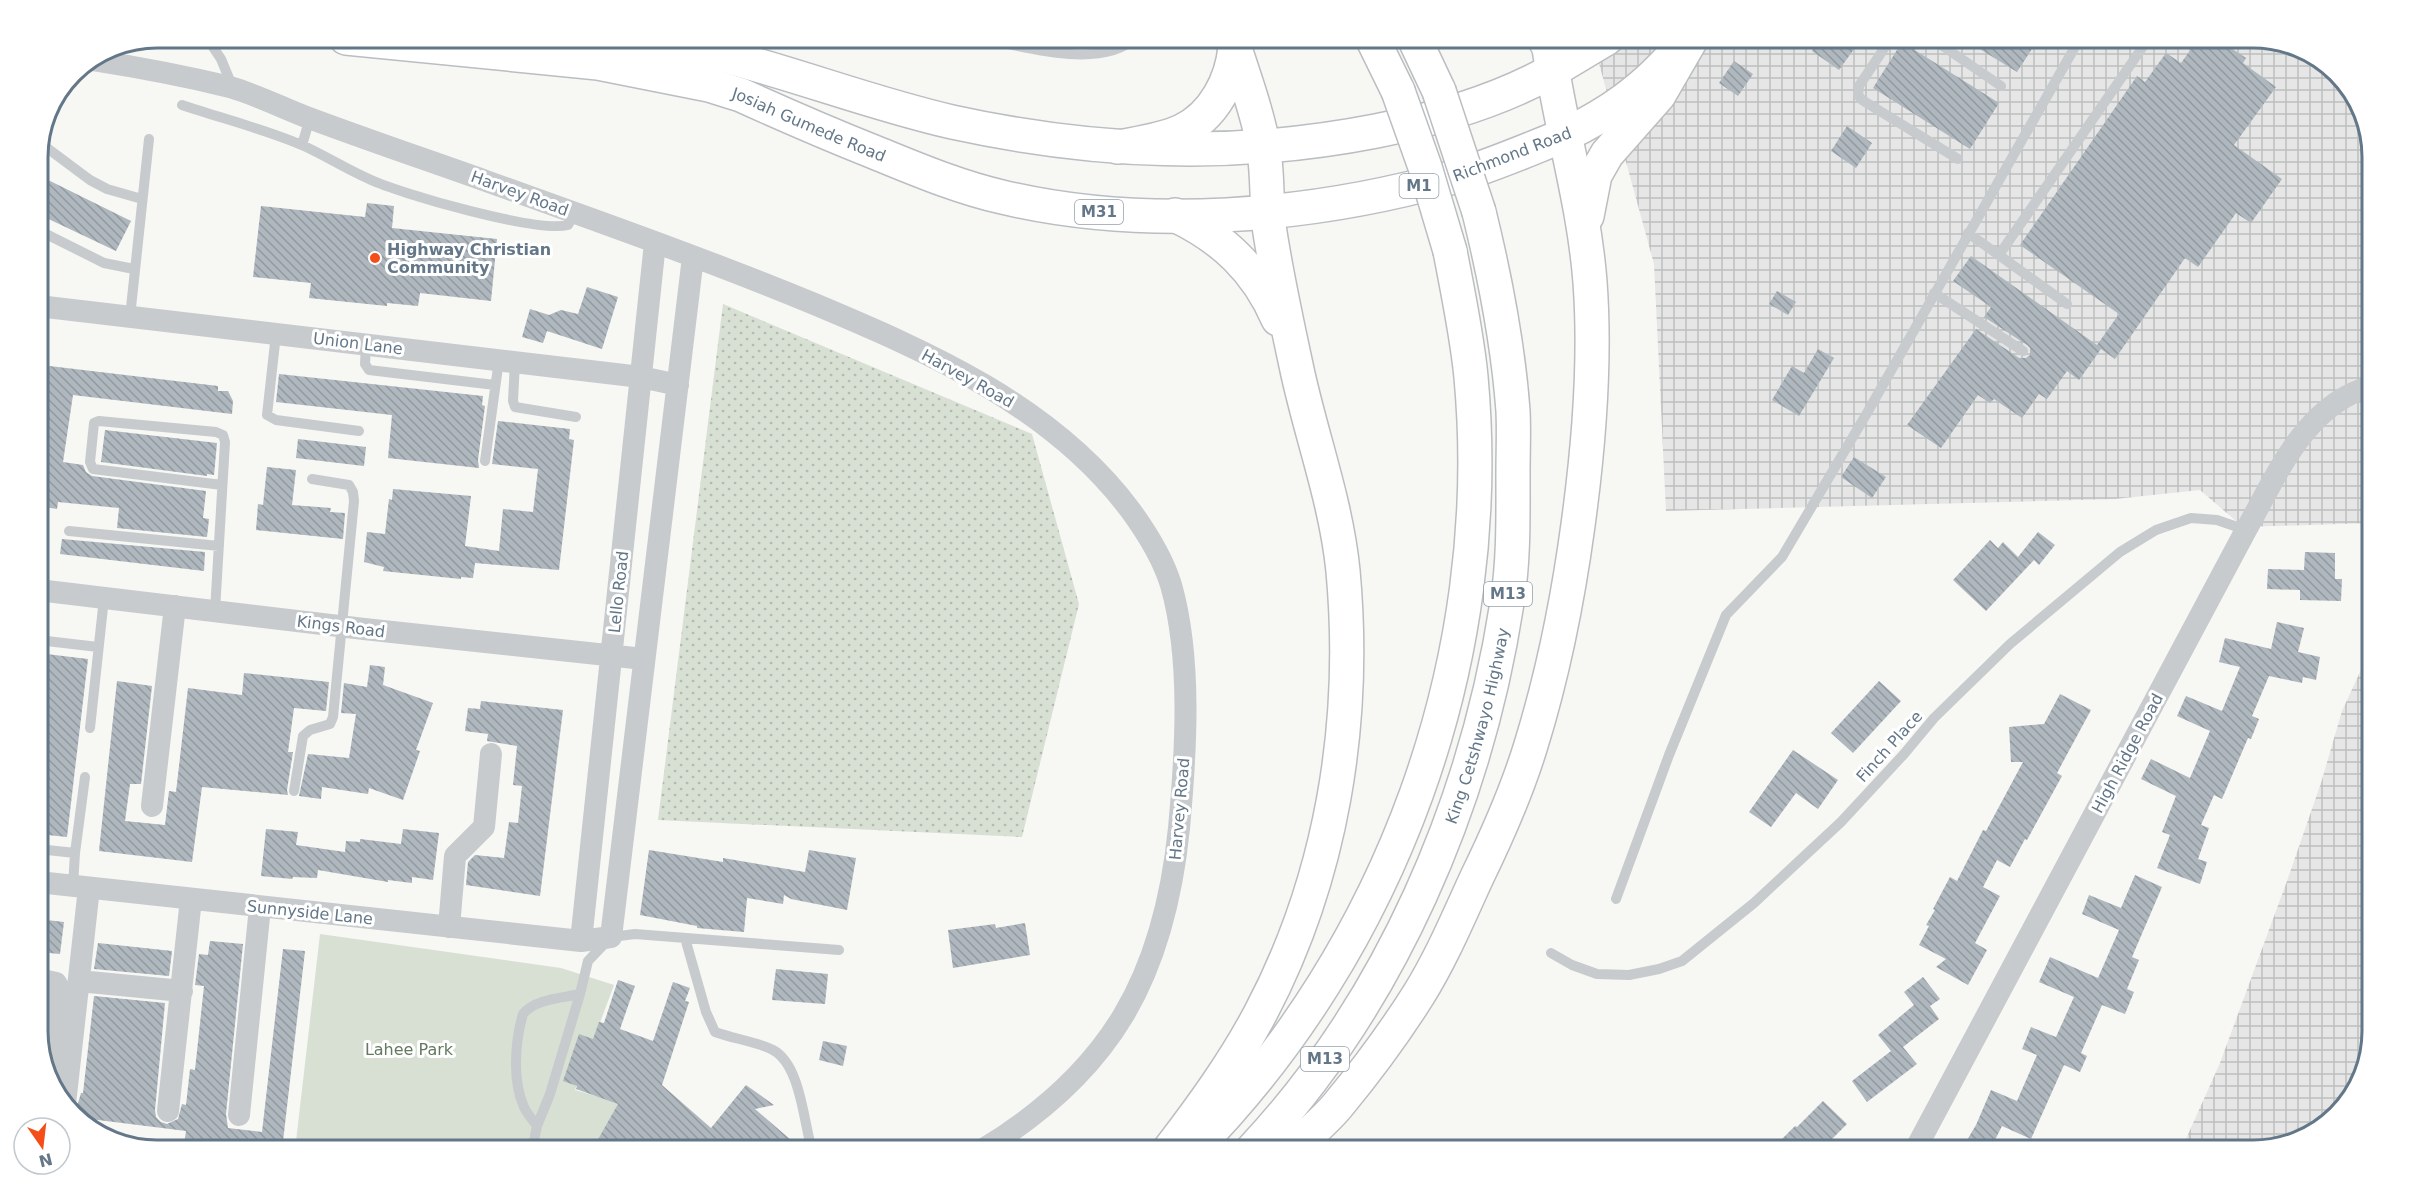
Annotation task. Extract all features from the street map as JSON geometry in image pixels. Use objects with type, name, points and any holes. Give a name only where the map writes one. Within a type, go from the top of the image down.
[{"type":"main road","name":"Josiah Gumede Road","points":[[445,48],[598,63],[703,62],[741,94],[934,177],[1002,197],[1055,207],[1101,212],[1175,215],[1268,211]]},
{"type":"main road","name":"Josiah Gumede Road","points":[[656,48],[703,62],[951,122],[1055,141],[1174,151],[1264,147]]},
{"type":"main road","points":[[1118,147],[1182,132],[1200,120],[1224,89],[1233,67],[1234,48]]},
{"type":"main road","points":[[1177,1140],[1238,1053],[1282,969],[1308,907],[1342,759],[1347,663],[1342,569],[1324,476],[1297,368],[1268,211],[1264,147],[1236,48]]},
{"type":"main road","name":"M13","points":[[1203,1140],[1219,1125],[1268,1066],[1347,945],[1384,874],[1415,802],[1458,652],[1468,587],[1474,521],[1471,377],[1450,251],[1425,167],[1398,91],[1377,48]]},
{"type":"main road","name":"King Cetshwayo Highway","points":[[1262,1140],[1312,1079],[1348,1026],[1388,960],[1422,890],[1447,830],[1471,761],[1490,690],[1507,601],[1514,514],[1513,412],[1502,316],[1479,212],[1439,91],[1419,48]]},
{"type":"main road","points":[[1302,1140],[1337,1106],[1419,993],[1451,934],[1515,792],[1556,651],[1570,581],[1585,476],[1592,328],[1590,282],[1584,239],[1549,48]]},
{"type":"main road","points":[[1264,147],[1353,135],[1416,123],[1507,94],[1590,48]]},
{"type":"main road","name":"Richmond Road","points":[[1268,211],[1392,193],[1452,177],[1565,135],[1609,112],[1646,85],[1681,48]]},
{"type":"main road","points":[[1584,239],[1588,203],[1595,175],[1606,154],[1659,95],[1685,48]]},
{"type":"main road","points":[[1175,215],[1202,228],[1219,240],[1261,285],[1277,316],[1297,368]]},
{"type":"street","name":"Harvey Road","points":[[104,62],[233,88],[749,277],[895,338],[974,379],[1014,403],[1063,439],[1109,484],[1132,512],[1163,563],[1171,585],[1179,622],[1185,714],[1183,784],[1177,848],[1166,910],[1147,966],[1121,1021],[1101,1052],[1044,1108],[999,1140]]},
{"type":"street","name":"Lello Road","points":[[585,951],[612,655],[655,243]]},
{"type":"street","name":"Lello Road","points":[[611,937],[693,257]]},
{"type":"street","name":"Union Lane","points":[[48,307],[641,377],[678,385]]},
{"type":"street","name":"High Ridge Road","points":[[1920,1140],[2246,530],[2296,441],[2328,408],[2362,389]]},
{"type":"street","name":"Kings Road","points":[[48,591],[644,659]]},
{"type":"street","points":[[152,806],[175,606]]},
{"type":"street","points":[[449,927],[455,856],[484,827],[491,754]]},
{"type":"street","name":"Sunnyside Lane","points":[[48,883],[449,927],[585,951],[611,937]]},
{"type":"street","points":[[66,1092],[79,981],[81,887]]},
{"type":"street","points":[[168,1111],[191,899]]},
{"type":"street","points":[[239,1115],[260,907]]},
{"type":"street","points":[[48,981],[56,983],[59,989],[52,1059]]},
{"type":"street","points":[[79,981],[182,991]]},
{"type":"lane","points":[[214,48],[221,59],[233,88]]},
{"type":"lane","points":[[1032,48],[1067,55],[1085,55],[1116,48]]},
{"type":"lane","points":[[1884,48],[1859,86],[1858,95],[1862,100],[1958,159]]},
{"type":"lane","points":[[1946,48],[2001,86]]},
{"type":"lane","points":[[1616,899],[1673,745],[1726,615],[1782,557],[1867,413],[2074,48]]},
{"type":"lane","points":[[1999,255],[2142,48]]},
{"type":"lane","points":[[182,105],[302,145],[388,187],[505,219],[562,226],[570,223],[575,213]]},
{"type":"lane","points":[[302,145],[310,118]]},
{"type":"lane","points":[[130,317],[149,139]]},
{"type":"lane","points":[[48,149],[90,180],[107,189],[142,200]]},
{"type":"lane","points":[[1968,233],[2067,304]]},
{"type":"lane","points":[[48,235],[104,263],[134,269]]},
{"type":"lane","points":[[1934,293],[2023,351]]},
{"type":"lane","points":[[276,334],[267,415],[276,420],[359,431]]},
{"type":"lane","points":[[366,344],[365,364],[369,370],[495,385]]},
{"type":"lane","points":[[485,461],[495,385],[507,361]]},
{"type":"lane","points":[[507,361],[515,407],[576,417]]},
{"type":"lane","points":[[216,611],[225,442],[220,434],[99,421],[94,423],[90,462],[93,469],[222,485]]},
{"type":"lane","points":[[294,791],[303,736],[310,730],[330,724],[333,717],[344,626],[353,492],[349,485],[312,478]]},
{"type":"lane","name":"Finch Place","points":[[1551,953],[1572,965],[1597,974],[1629,975],[1659,969],[1682,961],[1754,903],[1841,822],[1934,718],[2010,644],[2120,552],[2156,530],[2191,519],[2217,520],[2246,530]]},
{"type":"lane","points":[[69,531],[219,546]]},
{"type":"lane","points":[[90,728],[104,598]]},
{"type":"lane","points":[[48,641],[98,648]]},
{"type":"lane","points":[[81,887],[75,853],[85,777]]},
{"type":"lane","points":[[48,850],[75,853]]},
{"type":"lane","points":[[611,937],[635,934],[839,950]]},
{"type":"lane","points":[[685,938],[706,1012],[716,1032],[772,1050],[786,1059],[793,1073],[810,1140]]},
{"type":"lane","points":[[534,1140],[580,994],[585,951]]},
{"type":"lane","points":[[537,1126],[524,1109],[518,1088],[517,1059],[523,1014],[528,1008],[542,1003],[580,994]]},
{"type":"shaded area","points":[[1595,48],[2260,48],[2288,54],[2313,66],[2335,85],[2351,109],[2360,136],[2362,150],[2362,523],[2243,527],[2200,490],[2115,499],[1666,511],[1654,264]]},
{"type":"shaded area","points":[[2362,668],[2362,1031],[2356,1066],[2344,1091],[2330,1108],[2295,1132],[2267,1139],[2185,1140],[2220,1063],[2287,881],[2321,783],[2342,711]]},
{"type":"green space","points":[[723,304],[1032,434],[1079,604],[1022,837],[658,820]]},
{"type":"green space","name":"Lahee Park","points":[[320,934],[561,968],[614,985],[575,1090],[654,1113],[686,1140],[296,1140]]},
{"type":"building","points":[[1813,48],[1855,48],[1839,70],[1812,51]]},
{"type":"building","points":[[1898,48],[1912,48],[1999,103],[1970,149],[1873,88]]},
{"type":"building","points":[[1978,48],[2033,48],[2017,72]]},
{"type":"building","points":[[2192,48],[2231,48],[2246,58],[2243,63],[2276,87],[2234,145],[2282,179],[2251,223],[2236,213],[2198,267],[2185,258],[2115,359],[2101,349],[2079,380],[2067,371],[2047,399],[2039,394],[2022,418],[1994,399],[1990,403],[1978,395],[1941,448],[1907,425],[1976,329],[2019,358],[2026,358],[2030,355],[2030,348],[2027,345],[1984,317],[1991,307],[1953,281],[1971,256],[2097,345],[2119,314],[2020,245],[2137,76],[2145,82],[2166,53],[2181,63]]},
{"type":"building","points":[[1734,61],[1753,74],[1738,96],[1719,83]]},
{"type":"building","points":[[1847,126],[1872,143],[1856,168],[1831,151]]},
{"type":"building","points":[[48,180],[131,221],[116,251],[48,219]]},
{"type":"building","name":"Highway Christian Community","points":[[367,203],[394,206],[392,228],[497,239],[491,301],[420,293],[418,306],[387,303],[387,306],[309,298],[311,283],[253,277],[261,206],[365,217]]},
{"type":"building","points":[[587,287],[618,297],[602,349],[547,331],[543,343],[522,337],[530,309],[549,315],[561,310],[578,314]]},
{"type":"building","points":[[1777,291],[1796,302],[1788,315],[1769,304]]},
{"type":"building","points":[[1818,349],[1834,358],[1799,416],[1772,400],[1792,366],[1804,373]]},
{"type":"building","points":[[48,366],[218,386],[218,391],[228,391],[233,401],[232,414],[73,395],[63,462],[83,465],[86,472],[92,476],[206,491],[203,518],[209,519],[207,537],[117,528],[119,508],[58,502],[57,509],[48,508]]},
{"type":"building","points":[[279,374],[483,396],[482,405],[485,406],[479,468],[388,458],[392,415],[276,402]]},
{"type":"building","points":[[498,421],[570,429],[569,439],[574,440],[559,570],[475,563],[473,578],[461,577],[461,579],[383,571],[384,567],[364,562],[367,532],[385,534],[389,499],[392,500],[393,489],[471,496],[465,546],[499,551],[503,509],[533,512],[538,469],[492,464]]},
{"type":"building","points":[[105,430],[217,443],[214,475],[101,462]]},
{"type":"building","points":[[298,439],[366,447],[364,466],[296,458]]},
{"type":"building","points":[[1854,457],[1886,477],[1872,498],[1841,477]]},
{"type":"building","points":[[267,467],[296,470],[292,505],[331,508],[330,512],[345,513],[343,539],[256,530],[258,504],[263,505]]},
{"type":"building","points":[[2038,532],[2055,545],[2039,565],[2034,560],[1986,611],[1953,580],[1990,540],[1998,548],[2003,542],[2018,557]]},
{"type":"building","points":[[62,539],[205,552],[204,571],[60,554]]},
{"type":"building","points":[[2305,552],[2335,553],[2335,579],[2342,579],[2341,601],[2300,600],[2300,590],[2267,589],[2268,569],[2304,570]]},
{"type":"building","points":[[2277,622],[2304,628],[2298,652],[2320,657],[2316,680],[2303,677],[2302,683],[2269,676],[2252,716],[2259,719],[2251,739],[2248,738],[2222,799],[2214,795],[2201,825],[2209,828],[2198,859],[2207,862],[2200,884],[2157,868],[2170,835],[2162,832],[2176,796],[2141,779],[2151,759],[2190,778],[2210,731],[2177,716],[2186,696],[2222,711],[2240,667],[2219,662],[2225,638],[2271,649]]},
{"type":"building","points":[[48,654],[88,659],[67,837],[48,835]]},
{"type":"building","points":[[370,665],[385,667],[383,685],[433,703],[416,750],[420,751],[403,800],[369,788],[368,794],[322,787],[321,799],[299,796],[308,754],[349,758],[356,714],[341,713],[344,683],[367,687]]},
{"type":"building","points":[[244,673],[329,682],[326,711],[294,708],[288,752],[293,752],[288,795],[202,787],[192,862],[99,851],[117,681],[152,686],[141,784],[130,784],[125,821],[165,825],[169,791],[176,792],[188,688],[242,695]]},
{"type":"building","points":[[1879,681],[1901,701],[1853,753],[1831,733]]},
{"type":"building","points":[[2060,694],[2091,710],[2057,773],[2062,776],[2027,840],[2025,839],[2010,867],[1997,860],[1983,887],[2000,896],[1975,943],[1987,950],[1968,985],[1936,967],[1946,959],[1919,945],[1929,926],[1926,925],[1935,910],[1933,909],[1950,877],[1957,881],[1983,830],[1986,831],[2023,762],[2011,762],[2009,727],[2044,724]]},
{"type":"building","points":[[481,701],[563,710],[540,896],[466,885],[468,862],[475,855],[504,858],[509,822],[518,823],[522,786],[513,785],[517,746],[487,741],[488,734],[465,731],[468,708],[480,709]]},
{"type":"building","points":[[1793,750],[1838,780],[1818,809],[1796,793],[1771,827],[1749,812]]},
{"type":"building","points":[[266,829],[298,832],[296,845],[345,852],[346,841],[360,842],[360,839],[401,844],[403,829],[439,833],[433,880],[412,877],[412,883],[388,880],[388,882],[318,870],[317,878],[293,877],[292,879],[261,876]]},
{"type":"building","points":[[649,850],[723,862],[723,858],[805,872],[809,850],[856,858],[847,910],[791,899],[784,895],[783,904],[747,898],[744,932],[697,928],[697,926],[640,915]]},
{"type":"building","points":[[2135,875],[2162,887],[2132,957],[2139,960],[2127,989],[2134,992],[2125,1014],[2102,1005],[2081,1053],[2087,1056],[2080,1072],[2064,1065],[2031,1139],[2002,1126],[1995,1140],[1967,1140],[1991,1090],[2017,1101],[2037,1055],[2022,1049],[2031,1027],[2056,1037],[2074,997],[2039,982],[2050,957],[2098,978],[2119,930],[2082,914],[2089,895],[2121,908]]},
{"type":"building","points":[[48,920],[64,922],[60,954],[48,953]]},
{"type":"building","points":[[1025,923],[1030,955],[953,968],[948,930],[995,924],[996,928]]},
{"type":"building","points":[[210,941],[243,944],[226,1114],[228,1128],[262,1132],[283,949],[305,951],[283,1140],[185,1140],[186,1131],[94,1119],[77,1105],[81,1093],[83,1093],[94,996],[165,1003],[155,1110],[156,1117],[167,1124],[178,1119],[182,1104],[186,1105],[190,1069],[195,1070],[204,986],[195,985],[199,954],[208,955]]},
{"type":"building","points":[[98,943],[172,951],[169,976],[94,969]]},
{"type":"building","points":[[776,969],[828,974],[825,1004],[772,1000]]},
{"type":"building","points":[[1923,977],[1940,999],[1930,1006],[1939,1019],[1903,1047],[1917,1064],[1867,1102],[1852,1081],[1891,1051],[1878,1035],[1914,1005],[1904,992]]},
{"type":"building","points":[[618,980],[635,986],[620,1029],[653,1041],[673,982],[690,988],[685,1001],[689,1002],[662,1085],[711,1128],[746,1085],[774,1105],[755,1109],[791,1140],[598,1140],[618,1104],[576,1089],[577,1086],[563,1081],[579,1034],[593,1039],[599,1022],[604,1023]]},
{"type":"building","points":[[823,1041],[847,1046],[843,1066],[819,1060]]},
{"type":"building","points":[[1823,1101],[1847,1124],[1831,1140],[1781,1140],[1795,1126],[1797,1127]]},
{"type":"place","name":"Highway Christian Community","points":[[375,258]]}]
